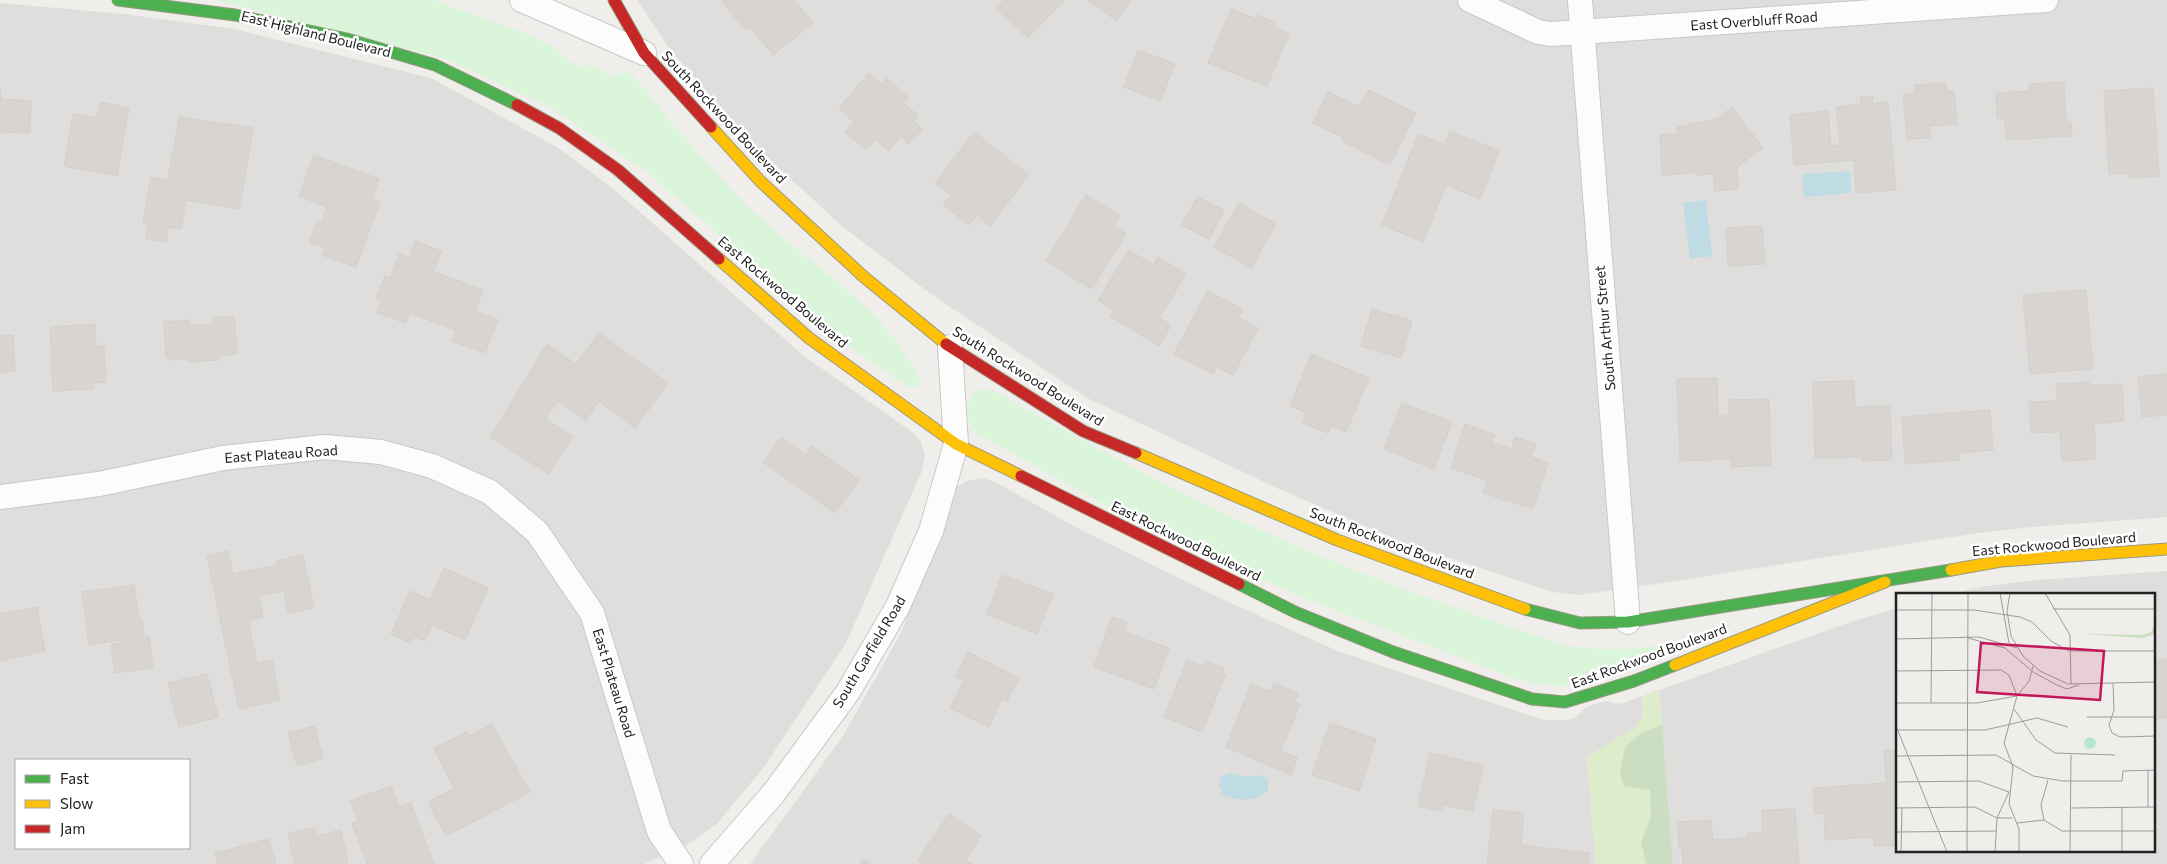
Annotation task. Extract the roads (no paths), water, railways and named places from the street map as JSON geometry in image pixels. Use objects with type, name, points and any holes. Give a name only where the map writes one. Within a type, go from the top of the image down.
[{"type":"street","name":"East Highland Boulevard","points":[[118,0],[235,14],[347,39],[435,65],[498,94],[559,128]]},
{"type":"street","points":[[522,0],[644,53]]},
{"type":"street","name":"South Rockwood Boulevard","points":[[614,0],[644,53],[760,181],[864,276],[950,346],[1083,431],[1230,492],[1337,540],[1400,565],[1543,615],[1580,623],[1628,622]]},
{"type":"street","name":"East Overbluff Road","points":[[1470,0],[1538,32],[1552,34],[2046,0]]},
{"type":"street","name":"South Arthur Street","points":[[1580,0],[1628,622]]},
{"type":"street","name":"East Rockwood Boulevard","points":[[559,128],[618,170],[809,338],[956,444],[1295,612],[1393,652],[1532,699],[1565,702],[1603,692],[1642,678],[1885,582]]},
{"type":"street","name":"South Garfield Road","points":[[712,864],[778,786],[848,692],[898,606],[930,531],[956,444],[950,346]]},
{"type":"street","name":"East Plateau Road","points":[[0,497],[98,484],[223,458],[325,448],[381,452],[432,466],[490,492],[537,532],[592,613],[659,831],[681,864]]},
{"type":"street","name":"East Rockwood Boulevard","points":[[1628,622],[1885,582],[2001,561],[2167,549]]},
{"type":"water","points":[[1850,171],[1851,193],[1804,197],[1802,174]]},
{"type":"water","points":[[1706,200],[1712,256],[1690,259],[1683,203]]},
{"type":"water","points":[[1230,773],[1245,777],[1260,775],[1268,779],[1268,790],[1257,797],[1247,800],[1223,795],[1219,786],[1220,777]]}]
